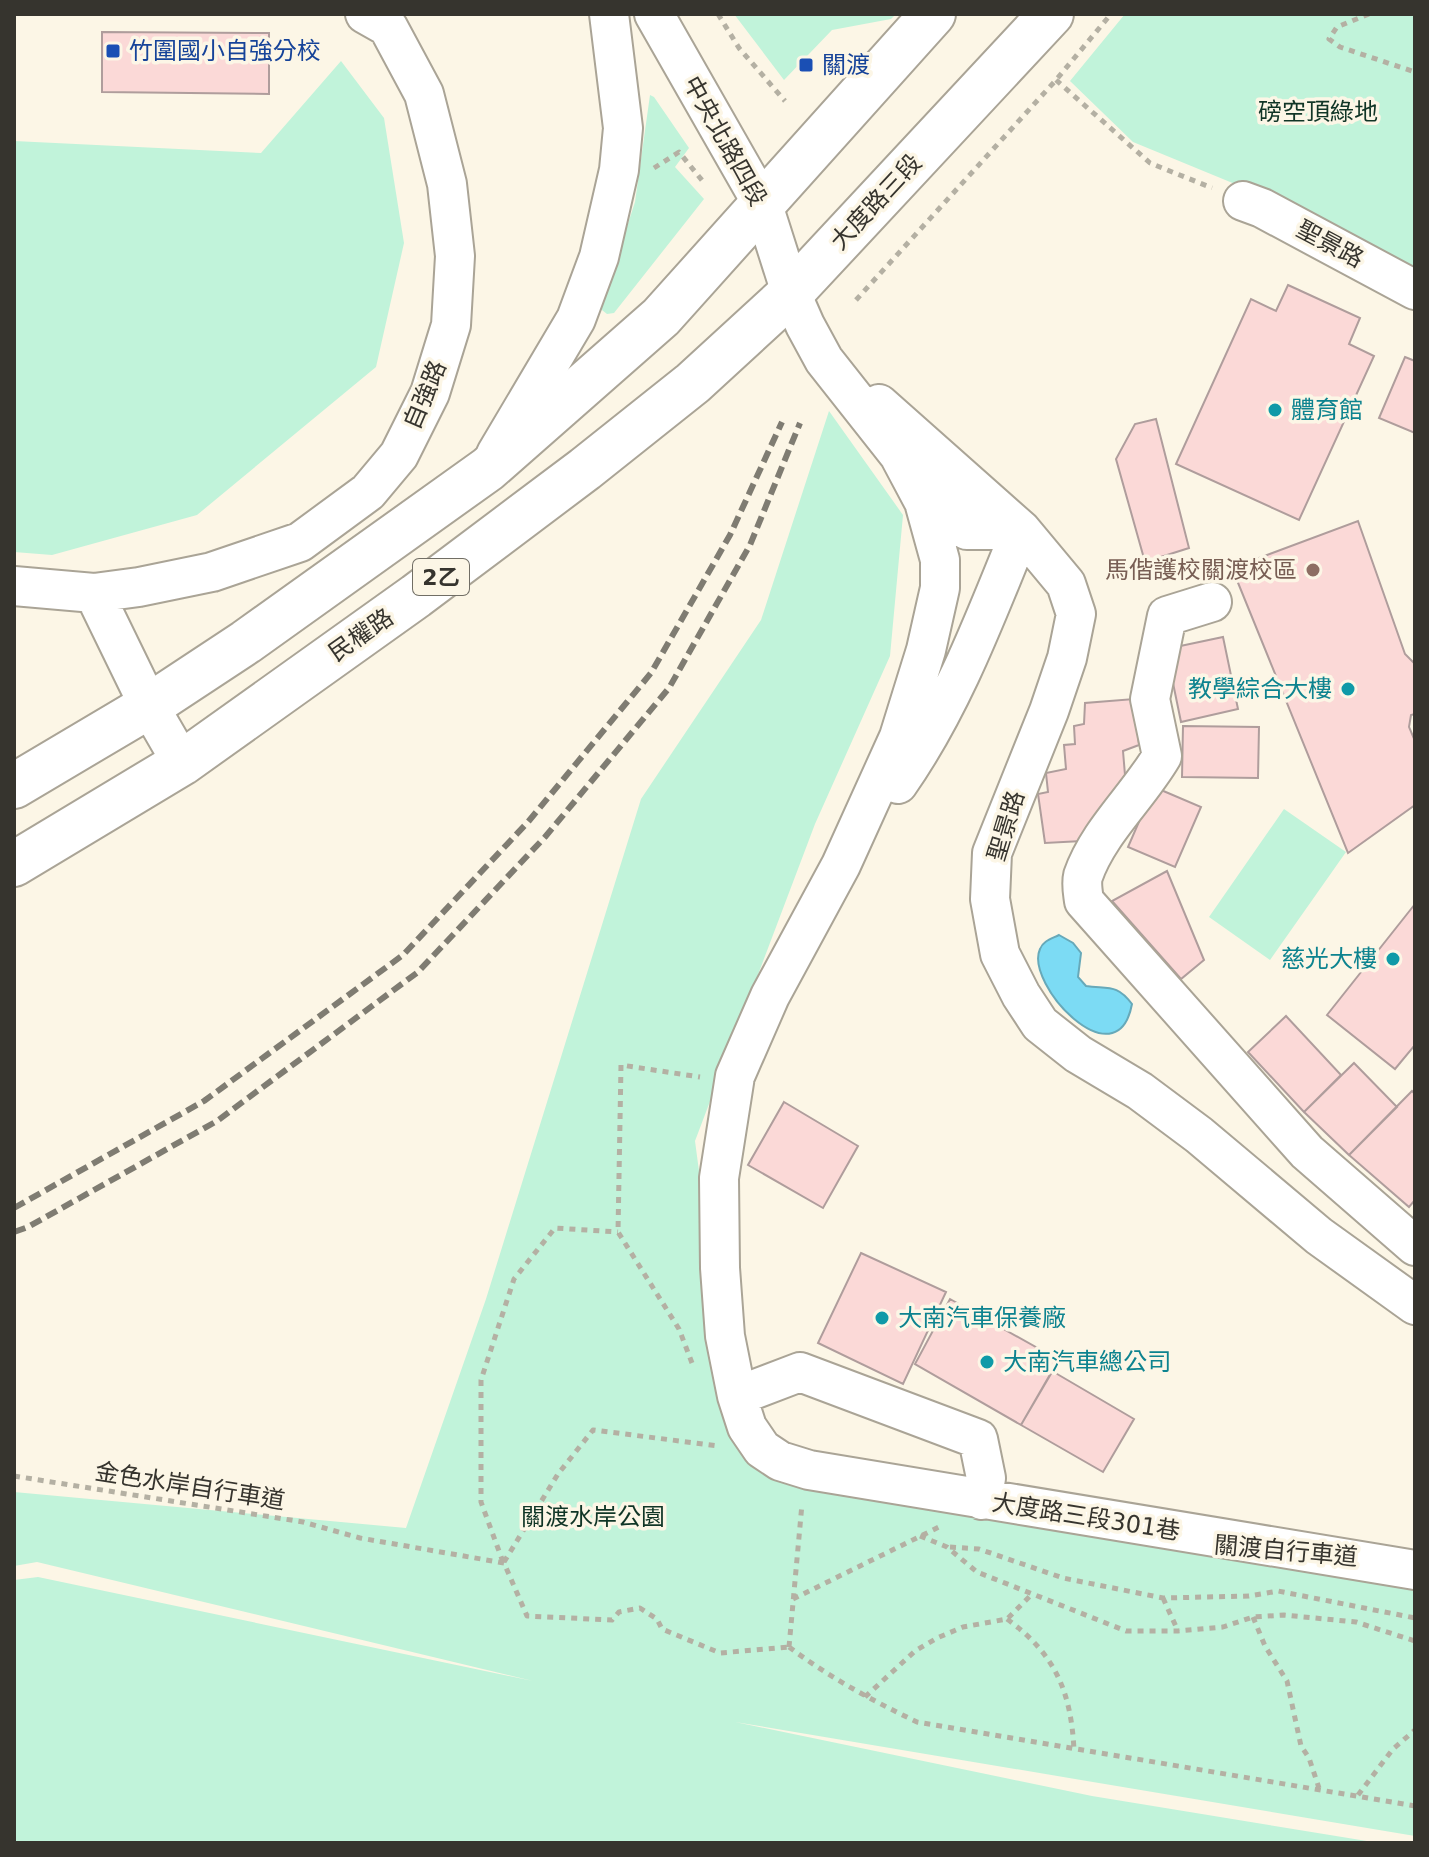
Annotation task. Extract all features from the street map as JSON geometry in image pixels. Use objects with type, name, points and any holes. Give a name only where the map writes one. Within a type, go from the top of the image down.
[{"type":"main road","name":"2乙","points":[[14,786],[149,706],[246,642],[488,469],[661,317],[933,14]]},
{"type":"main road","name":"大度路三段","points":[[693,383],[791,293],[1051,14]]},
{"type":"main road","name":"民權路","points":[[14,864],[182,763],[416,596],[693,383]]},
{"type":"street","name":"自強路","points":[[14,586],[94,593],[212,572],[300,542],[368,492],[399,455],[430,393],[451,325],[455,256],[447,184],[424,94],[388,27],[365,14]]},
{"type":"street","points":[[488,469],[576,319],[599,257],[619,170],[623,128],[609,14]]},
{"type":"street","name":"中央北路四段","points":[[654,14],[763,205],[791,293],[824,360]]},
{"type":"street","name":"聖景路","points":[[1243,201],[1262,208],[1415,290]]},
{"type":"street","points":[[824,360],[899,455],[967,530],[1021,530],[975,642],[920,753],[841,865]]},
{"type":"street","name":"聖景路","points":[[824,360],[909,429],[1021,530],[1066,584],[1076,614],[1067,658],[1049,711],[992,853],[990,899],[1000,954],[1040,1024],[1078,1054],[1152,1100],[1199,1135],[1319,1236],[1415,1305]]},
{"type":"street","points":[[899,455],[924,502],[940,560],[940,588],[926,650],[899,737],[841,865],[770,996],[734,1082],[719,1178],[720,1268],[725,1336],[737,1396],[800,1372],[978,1439],[986,1478],[982,1500]]},
{"type":"street","points":[[94,593],[149,706],[182,763]]},
{"type":"street","points":[[1212,602],[1167,616],[1150,699],[1162,756],[1098,845],[1082,879],[1084,901],[1307,1152],[1415,1246]]},
{"type":"street","name":"大度路三段301巷","points":[[737,1396],[747,1427],[762,1449],[780,1461],[809,1470],[1415,1570]]},
{"type":"path","points":[[718,14],[739,48],[785,101]]},
{"type":"path","points":[[856,300],[1056,80],[1111,14]]},
{"type":"path","points":[[1369,14],[1337,27],[1329,39],[1340,47],[1415,72]]},
{"type":"path","points":[[1056,80],[1150,163],[1243,201]]},
{"type":"path","points":[[644,175],[679,152],[705,184]]},
{"type":"path","points":[[696,1373],[679,1329],[618,1232],[621,1065],[734,1082]]},
{"type":"path","points":[[618,1232],[555,1228],[514,1279],[481,1380],[481,1502],[527,1616],[612,1620],[619,1612],[640,1608],[657,1619],[662,1629],[720,1653],[789,1647],[821,1671],[865,1697],[917,1722],[1415,1806]]},
{"type":"path","points":[[504,1563],[558,1474],[593,1430],[724,1447],[719,1432]]},
{"type":"path","points":[[789,1647],[803,1493],[809,1470]]},
{"type":"path","name":"金色水岸自行車道","points":[[14,1476],[303,1522],[360,1538],[504,1563]]},
{"type":"path","points":[[793,1599],[942,1525]]},
{"type":"path","points":[[919,1535],[947,1547],[977,1572],[1126,1631],[1223,1627],[1253,1617],[1284,1615],[1356,1622],[1415,1641]]},
{"type":"path","points":[[947,1547],[979,1549],[1063,1578],[1163,1598],[1249,1596],[1278,1591],[1415,1618]]},
{"type":"path","points":[[865,1697],[904,1660],[937,1638],[963,1627],[1007,1619],[1033,1593]]},
{"type":"path","points":[[1163,1598],[1178,1631]]},
{"type":"path","points":[[1253,1617],[1265,1646],[1287,1681],[1298,1737],[1319,1788]]},
{"type":"path","points":[[1007,1619],[1031,1636],[1051,1660],[1064,1688],[1073,1724],[1074,1750]]},
{"type":"path","points":[[1357,1795],[1393,1749],[1415,1730]]},
{"type":"green space","points":[[734,14],[896,14],[891,19],[832,30],[784,80]]},
{"type":"green space","name":"磅空頂綠地","points":[[1125,14],[1415,14],[1415,275],[1298,210],[1133,142],[1070,81]]},
{"type":"green space","points":[[341,61],[384,118],[404,243],[376,367],[197,515],[52,555],[14,552],[14,141],[261,153]]},
{"type":"green space","points":[[650,95],[689,148],[675,167],[704,199],[614,313],[607,314],[602,310],[602,303],[635,202]]},
{"type":"green space","name":"關渡水岸公園","points":[[829,411],[903,515],[890,656],[815,824],[695,1141],[731,1412],[762,1465],[1415,1568],[1415,1836],[735,1722],[1092,1796],[1379,1843],[14,1843],[14,1580],[38,1577],[533,1681],[37,1562],[14,1566],[14,1492],[406,1528],[486,1299],[641,799],[761,620]]},
{"type":"green space","points":[[1284,809],[1346,852],[1270,960],[1209,917]]},
{"type":"water","points":[[1059,935],[1073,943],[1081,953],[1078,977],[1086,986],[1117,990],[1132,1004],[1123,1026],[1109,1034],[1092,1031],[1058,1003],[1039,965],[1041,946]]},
{"type":"building","points":[[102,32],[269,33],[269,94],[102,92]]},
{"type":"building","name":"體育館","points":[[1288,285],[1360,318],[1349,344],[1374,356],[1299,520],[1176,464],[1251,299],[1276,311]]},
{"type":"building","points":[[1405,357],[1415,361],[1415,433],[1379,418]]},
{"type":"building","points":[[1156,419],[1189,548],[1145,562],[1116,459],[1135,424]]},
{"type":"building","name":"教學綜合大樓","points":[[1358,521],[1405,654],[1415,664],[1415,714],[1411,715],[1409,727],[1415,741],[1415,805],[1348,853],[1232,568]]},
{"type":"building","points":[[1223,637],[1238,709],[1181,722],[1166,649]]},
{"type":"building","points":[[1134,699],[1139,745],[1123,751],[1125,775],[1082,841],[1045,843],[1038,794],[1048,792],[1046,773],[1066,769],[1064,745],[1075,744],[1074,726],[1084,724],[1085,703]]},
{"type":"building","points":[[1183,726],[1259,727],[1258,778],[1182,777]]},
{"type":"building","points":[[1154,787],[1201,807],[1175,867],[1128,847]]},
{"type":"building","points":[[1167,871],[1204,960],[1181,979],[1112,901]]},
{"type":"building","name":"慈光大樓","points":[[1415,904],[1415,1045],[1395,1069],[1327,1015]]},
{"type":"building","points":[[1286,1016],[1341,1075],[1304,1112],[1248,1052]]},
{"type":"building","points":[[1354,1063],[1397,1107],[1349,1155],[1304,1112]]},
{"type":"building","points":[[1412,1091],[1415,1094],[1415,1200],[1409,1207],[1349,1155]]},
{"type":"building","points":[[784,1102],[858,1146],[823,1208],[748,1165]]},
{"type":"building","name":"大南汽車保養廠","points":[[861,1253],[946,1292],[903,1384],[818,1343]]},
{"type":"building","name":"大南汽車總公司","points":[[950,1299],[1059,1360],[1021,1425],[915,1364]]},
{"type":"building","points":[[1052,1371],[1134,1419],[1103,1472],[1021,1425]]},
{"type":"railway","points":[[14,1208],[204,1101],[403,955],[528,822],[651,673],[730,535],[782,422]]},
{"type":"railway","points":[[14,1232],[217,1121],[418,972],[545,837],[669,688],[750,545],[800,423]]},
{"type":"place","name":"竹圍國小自強分校","points":[[113,51]]},
{"type":"place","name":"關渡","points":[[806,65]]},
{"type":"place","name":"體育館","points":[[1275,410]]},
{"type":"place","name":"馬偕護校關渡校區","points":[[1313,570]]},
{"type":"place","name":"教學綜合大樓","points":[[1348,689]]},
{"type":"place","name":"慈光大樓","points":[[1393,959]]},
{"type":"place","name":"大南汽車保養廠","points":[[882,1318]]},
{"type":"place","name":"大南汽車總公司","points":[[987,1362]]}]
